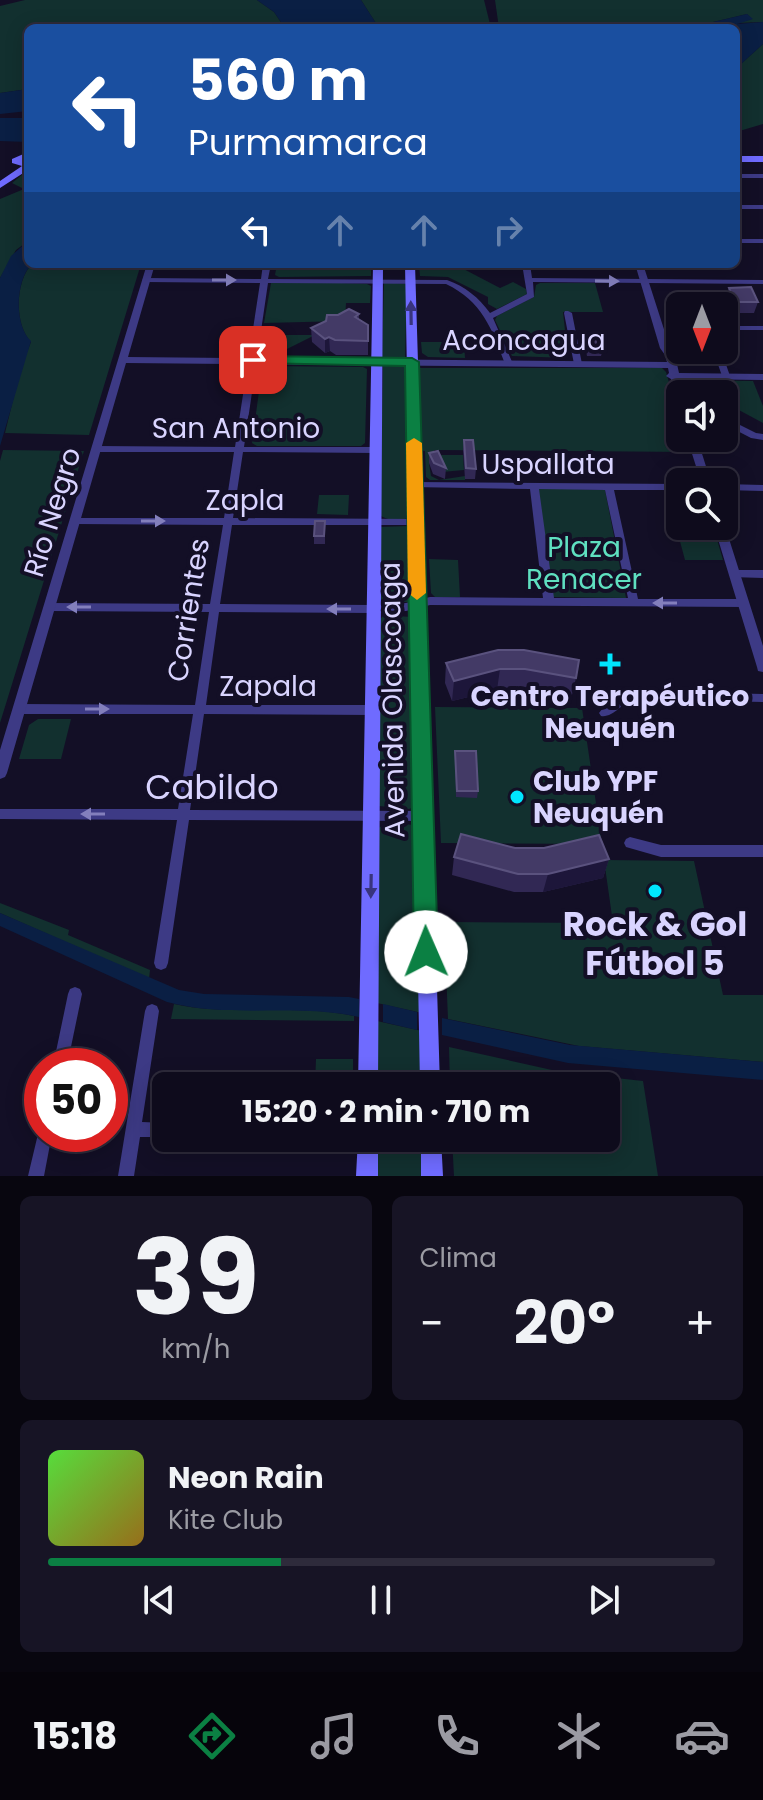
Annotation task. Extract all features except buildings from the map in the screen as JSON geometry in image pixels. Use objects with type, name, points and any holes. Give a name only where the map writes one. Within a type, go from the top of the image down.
[{"type":"main road","points":[[740,159],[763,159]]},
{"type":"main road","points":[[0,185],[23,167]]},
{"type":"main road","name":"Avenida Olascoaga","points":[[368,1072],[378,268]]},
{"type":"main road","name":"Avenida Olascoaga","points":[[410,268],[430,1072]]},
{"type":"main road","points":[[367,1176],[368,1152]]},
{"type":"main road","points":[[431,1152],[432,1176]]},
{"type":"street","points":[[740,176],[763,176]]},
{"type":"street","points":[[740,207],[763,207]]},
{"type":"street","points":[[740,241],[763,241]]},
{"type":"street","name":"Río Negro","points":[[0,773],[150,268]]},
{"type":"street","name":"Corrientes","points":[[161,963],[266,268]]},
{"type":"street","points":[[489,317],[529,297],[527,268]]},
{"type":"street","points":[[640,268],[673,376]]},
{"type":"street","points":[[146,280],[441,281],[460,287],[476,298],[489,317],[509,364]]},
{"type":"street","points":[[529,280],[763,282]]},
{"type":"street","points":[[568,313],[578,364]]},
{"type":"street","points":[[738,328],[763,328]]},
{"type":"street","name":"Aconcagua","points":[[122,360],[635,364],[673,376],[763,377]]},
{"type":"street","points":[[722,364],[726,376]]},
{"type":"street","points":[[738,428],[755,437],[763,437]]},
{"type":"street","name":"San Antonio","points":[[96,449],[376,450]]},
{"type":"street","name":"Uspallata","points":[[415,485],[666,487]]},
{"type":"street","points":[[534,486],[549,602]]},
{"type":"street","points":[[609,486],[634,603]]},
{"type":"street","points":[[738,487],[763,488]]},
{"type":"street","name":"Zapla","points":[[75,521],[416,522]]},
{"type":"street","points":[[724,540],[763,667]]},
{"type":"street","points":[[734,574],[763,574]]},
{"type":"street","points":[[49,607],[374,609],[430,601],[743,603]]},
{"type":"street","points":[[605,713],[624,697],[633,695],[763,698]]},
{"type":"street","name":"Zapala","points":[[19,709],[373,710]]},
{"type":"street","name":"Cabildo","points":[[0,814],[423,816]]},
{"type":"street","points":[[630,843],[661,851],[763,851]]},
{"type":"street","points":[[64,1048],[75,994]]},
{"type":"street","points":[[126,1176],[152,1011]]},
{"type":"street","points":[[134,1129],[152,1130]]},
{"type":"street","points":[[36,1176],[41,1152]]},
{"type":"green space","points":[[25,0],[257,0],[274,12],[282,24],[24,24],[24,90],[0,93],[0,6]]},
{"type":"green space","points":[[361,0],[484,0],[490,24],[376,24]]},
{"type":"green space","points":[[495,0],[763,0],[763,22],[737,23],[752,19],[747,14],[705,24],[498,24]]},
{"type":"green space","points":[[763,44],[763,124],[740,131],[740,63]]},
{"type":"green space","points":[[24,173],[24,189],[12,183]]},
{"type":"green space","points":[[24,189],[24,244],[16,250],[0,278],[0,199]]},
{"type":"green space","points":[[29,268],[140,268],[89,435],[5,433],[21,367],[31,342],[19,314],[20,292]]},
{"type":"green space","points":[[276,268],[371,268],[371,276],[275,275]]},
{"type":"green space","points":[[419,268],[462,268],[500,288],[513,282],[526,289],[527,294],[497,309],[488,304],[488,297],[448,277],[420,276]]},
{"type":"green space","points":[[384,282],[407,284],[405,358],[382,357]]},
{"type":"green space","points":[[271,283],[367,284],[371,286],[370,303],[346,303],[345,321],[264,323]]},
{"type":"green space","points":[[595,283],[603,312],[563,312],[568,358],[512,356],[495,320],[497,316],[534,297],[536,285]]},
{"type":"green space","points":[[267,335],[315,335],[277,354],[265,351]]},
{"type":"green space","points":[[421,342],[464,342],[465,358],[428,357],[422,353]]},
{"type":"green space","points":[[383,364],[408,365],[411,516],[400,520],[380,515]]},
{"type":"green space","points":[[267,366],[367,369],[365,443],[361,446],[257,446],[252,443],[262,369]]},
{"type":"green space","points":[[417,368],[662,368],[668,380],[666,452],[434,450],[434,455],[463,455],[464,470],[442,472],[429,463],[431,476],[439,480],[430,480],[426,477],[425,451],[418,450]]},
{"type":"green space","points":[[738,381],[753,381],[763,406],[763,423],[738,410]]},
{"type":"green space","points":[[3,450],[84,451],[0,723],[0,461]]},
{"type":"green space","points":[[465,476],[465,480],[439,480]]},
{"type":"green space","name":"Plaza Renacer","points":[[538,489],[605,490],[626,598],[553,597]]},
{"type":"green space","points":[[319,495],[349,495],[348,515],[317,514]]},
{"type":"green space","points":[[381,527],[411,528],[413,599],[408,602],[381,602]]},
{"type":"green space","points":[[680,540],[717,540],[723,560],[685,560]]},
{"type":"green space","points":[[429,559],[458,560],[460,597],[435,597],[431,593]]},
{"type":"green space","points":[[384,615],[411,617],[418,805],[409,809],[379,806],[379,620]]},
{"type":"green space","name":"Club YPF Neuquén","points":[[435,707],[582,708],[602,844],[441,843]]},
{"type":"green space","points":[[38,719],[71,719],[61,759],[19,759],[29,725]]},
{"type":"green space","points":[[389,823],[415,825],[422,1013],[377,1003],[378,828]]},
{"type":"green space","points":[[604,860],[694,861],[723,995],[763,995],[763,1062],[579,1046],[448,1019],[444,922],[613,923]]},
{"type":"green space","points":[[0,903],[69,930],[68,935],[150,970],[149,979],[0,913]]},
{"type":"green space","points":[[174,1004],[219,1010],[332,1012],[354,1016],[354,1021],[171,1019]]},
{"type":"green space","points":[[377,1021],[422,1031],[423,1072],[377,1072]]},
{"type":"green space","points":[[449,1047],[561,1072],[450,1072]]},
{"type":"green space","points":[[316,1059],[353,1059],[353,1072],[316,1072]]},
{"type":"green space","points":[[620,1078],[643,1081],[658,1176],[454,1176],[453,1152],[620,1152]]},
{"type":"green space","points":[[377,1152],[425,1152],[426,1176],[377,1176]]},
{"type":"water","points":[[257,0],[361,0],[376,24],[282,24],[274,12]]},
{"type":"water","points":[[747,14],[753,19],[737,24],[705,24]]},
{"type":"water","points":[[763,22],[763,44],[740,64],[740,24],[737,24]]},
{"type":"water","points":[[24,90],[24,111],[0,114],[0,93]]},
{"type":"water","points":[[0,118],[24,118],[24,142],[0,141]]},
{"type":"water","points":[[24,245],[24,268],[29,268],[22,281],[19,314],[25,334],[31,341],[0,446],[0,278],[11,256]]},
{"type":"water","points":[[0,913],[179,990],[204,994],[349,997],[359,999],[359,1017],[311,1011],[214,1010],[167,1002],[0,926]]},
{"type":"water","points":[[383,1004],[417,1012],[417,1030],[383,1022]]},
{"type":"water","points":[[442,1018],[570,1045],[763,1062],[763,1080],[568,1063],[442,1035]]},
{"type":"slow traffic","points":[[414,443],[417,593]]},
{"type":"place","name":"Centro Terapéutico Neuquén","points":[[610,664]]},
{"type":"place","name":"Club YPF Neuquén","points":[[517,797]]},
{"type":"place","name":"Rock & Gol Fútbol 5","points":[[655,891]]},
{"type":"route","points":[[253,360],[412,362],[426,952]]}]
